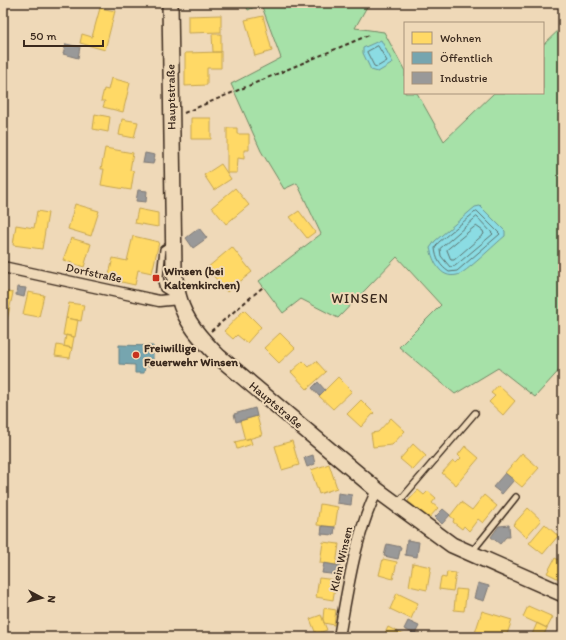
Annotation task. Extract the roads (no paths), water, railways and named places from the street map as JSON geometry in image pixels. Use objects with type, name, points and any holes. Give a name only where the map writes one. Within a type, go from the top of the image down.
[{"type":"street","name":"Hauptstraße","points":[[170,3],[172,242],[174,270],[179,299],[189,321],[201,339],[219,357],[377,490],[452,545],[563,594]]},
{"type":"street","name":"Dorfstraße","points":[[3,267],[159,302],[179,299]]},
{"type":"street","name":"Klein Winsen","points":[[338,637],[353,558],[366,514],[377,490]]},
{"type":"lane","points":[[397,504],[475,413]]},
{"type":"lane","points":[[471,553],[516,497]]},
{"type":"water","points":[[381,40],[393,63],[378,72],[371,70],[363,53],[363,48]]},
{"type":"water","points":[[480,206],[505,231],[505,236],[461,273],[451,276],[442,272],[435,263],[430,248],[435,241],[475,207]]},
{"type":"place","name":"Winsen (bei Kaltenkirchen)","points":[[156,278]]},
{"type":"place","name":"Freiwillige Feuerwehr Winsen","points":[[136,355]]},
{"type":"district","name":"WINSEN","points":[[360,298]]}]
